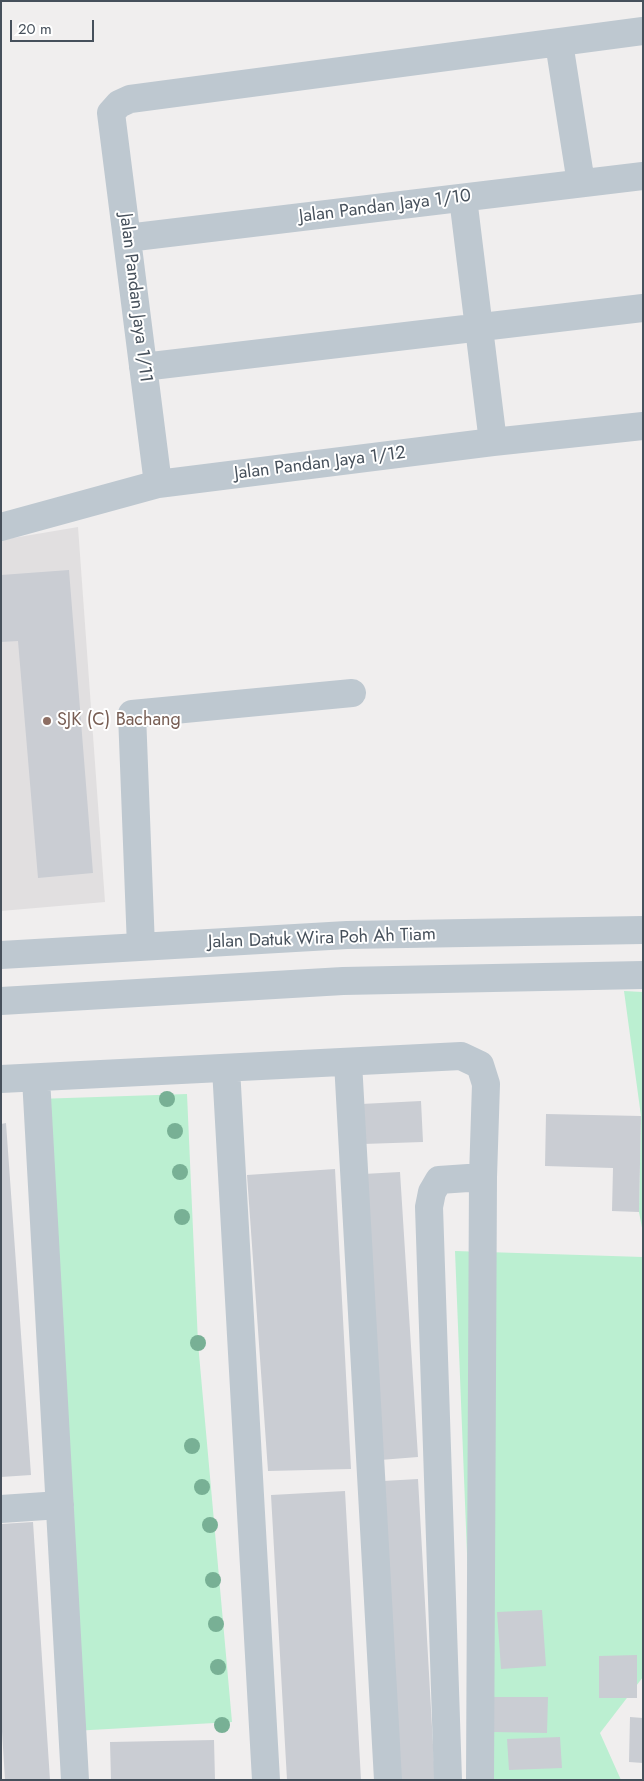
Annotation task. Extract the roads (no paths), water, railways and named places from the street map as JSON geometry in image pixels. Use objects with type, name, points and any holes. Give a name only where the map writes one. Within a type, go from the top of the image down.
[{"type":"street","points":[[580,183],[559,43],[643,32]]},
{"type":"street","name":"Jalan Pandan Jaya 1/11","points":[[158,484],[112,113],[119,104],[130,99],[559,43]]},
{"type":"street","name":"Jalan Pandan Jaya 1/10","points":[[127,238],[643,176]]},
{"type":"street","points":[[463,198],[493,442]]},
{"type":"street","points":[[143,367],[643,308]]},
{"type":"street","name":"Jalan Pandan Jaya 1/12","points":[[1,527],[158,484],[493,442],[643,426]]},
{"type":"street","points":[[141,947],[132,714],[352,693]]},
{"type":"street","name":"Jalan Datuk Wira Poh Ah Tiam","points":[[1,955],[347,935],[643,930]]},
{"type":"street","points":[[1,1001],[343,982],[643,975]]},
{"type":"street","points":[[1,1079],[461,1056],[480,1064],[486,1084],[483,1177],[480,1780]]},
{"type":"street","points":[[348,1062],[388,1780]]},
{"type":"street","points":[[226,1068],[266,1780]]},
{"type":"street","points":[[36,1078],[75,1780]]},
{"type":"street","points":[[448,1780],[429,1207],[432,1192],[439,1180],[483,1177]]},
{"type":"street","points":[[1,1509],[60,1505]]},
{"type":"place","name":"SJK (C) Bachang","points":[[47,721]]}]
